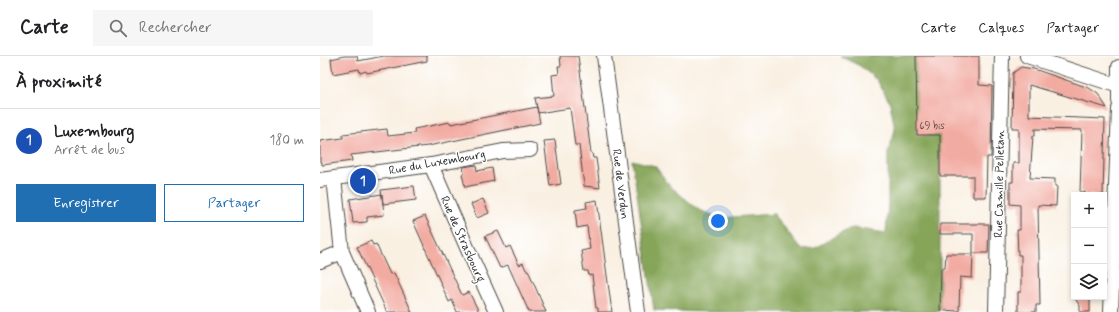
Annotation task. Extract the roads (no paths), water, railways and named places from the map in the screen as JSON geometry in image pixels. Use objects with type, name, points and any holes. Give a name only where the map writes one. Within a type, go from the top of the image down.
[{"type":"street","name":"Rue de Verdun","points":[[604,56],[638,312]]},
{"type":"street","name":"Rue Camille Pelletan","points":[[996,312],[1002,56]]},
{"type":"street","points":[[1028,56],[1119,86]]},
{"type":"street","points":[[1119,67],[1119,101]]},
{"type":"street","points":[[1111,312],[1119,109]]},
{"type":"street","name":"Rue du Luxembourg","points":[[327,179],[431,165],[503,151],[530,150]]},
{"type":"street","name":"Rue de Strasbourg","points":[[431,165],[496,312]]},
{"type":"street","points":[[327,179],[342,252],[368,312]]},
{"type":"street","points":[[320,261],[342,252]]},
{"type":"place","name":"Luxembourg","points":[[363,181]]}]
